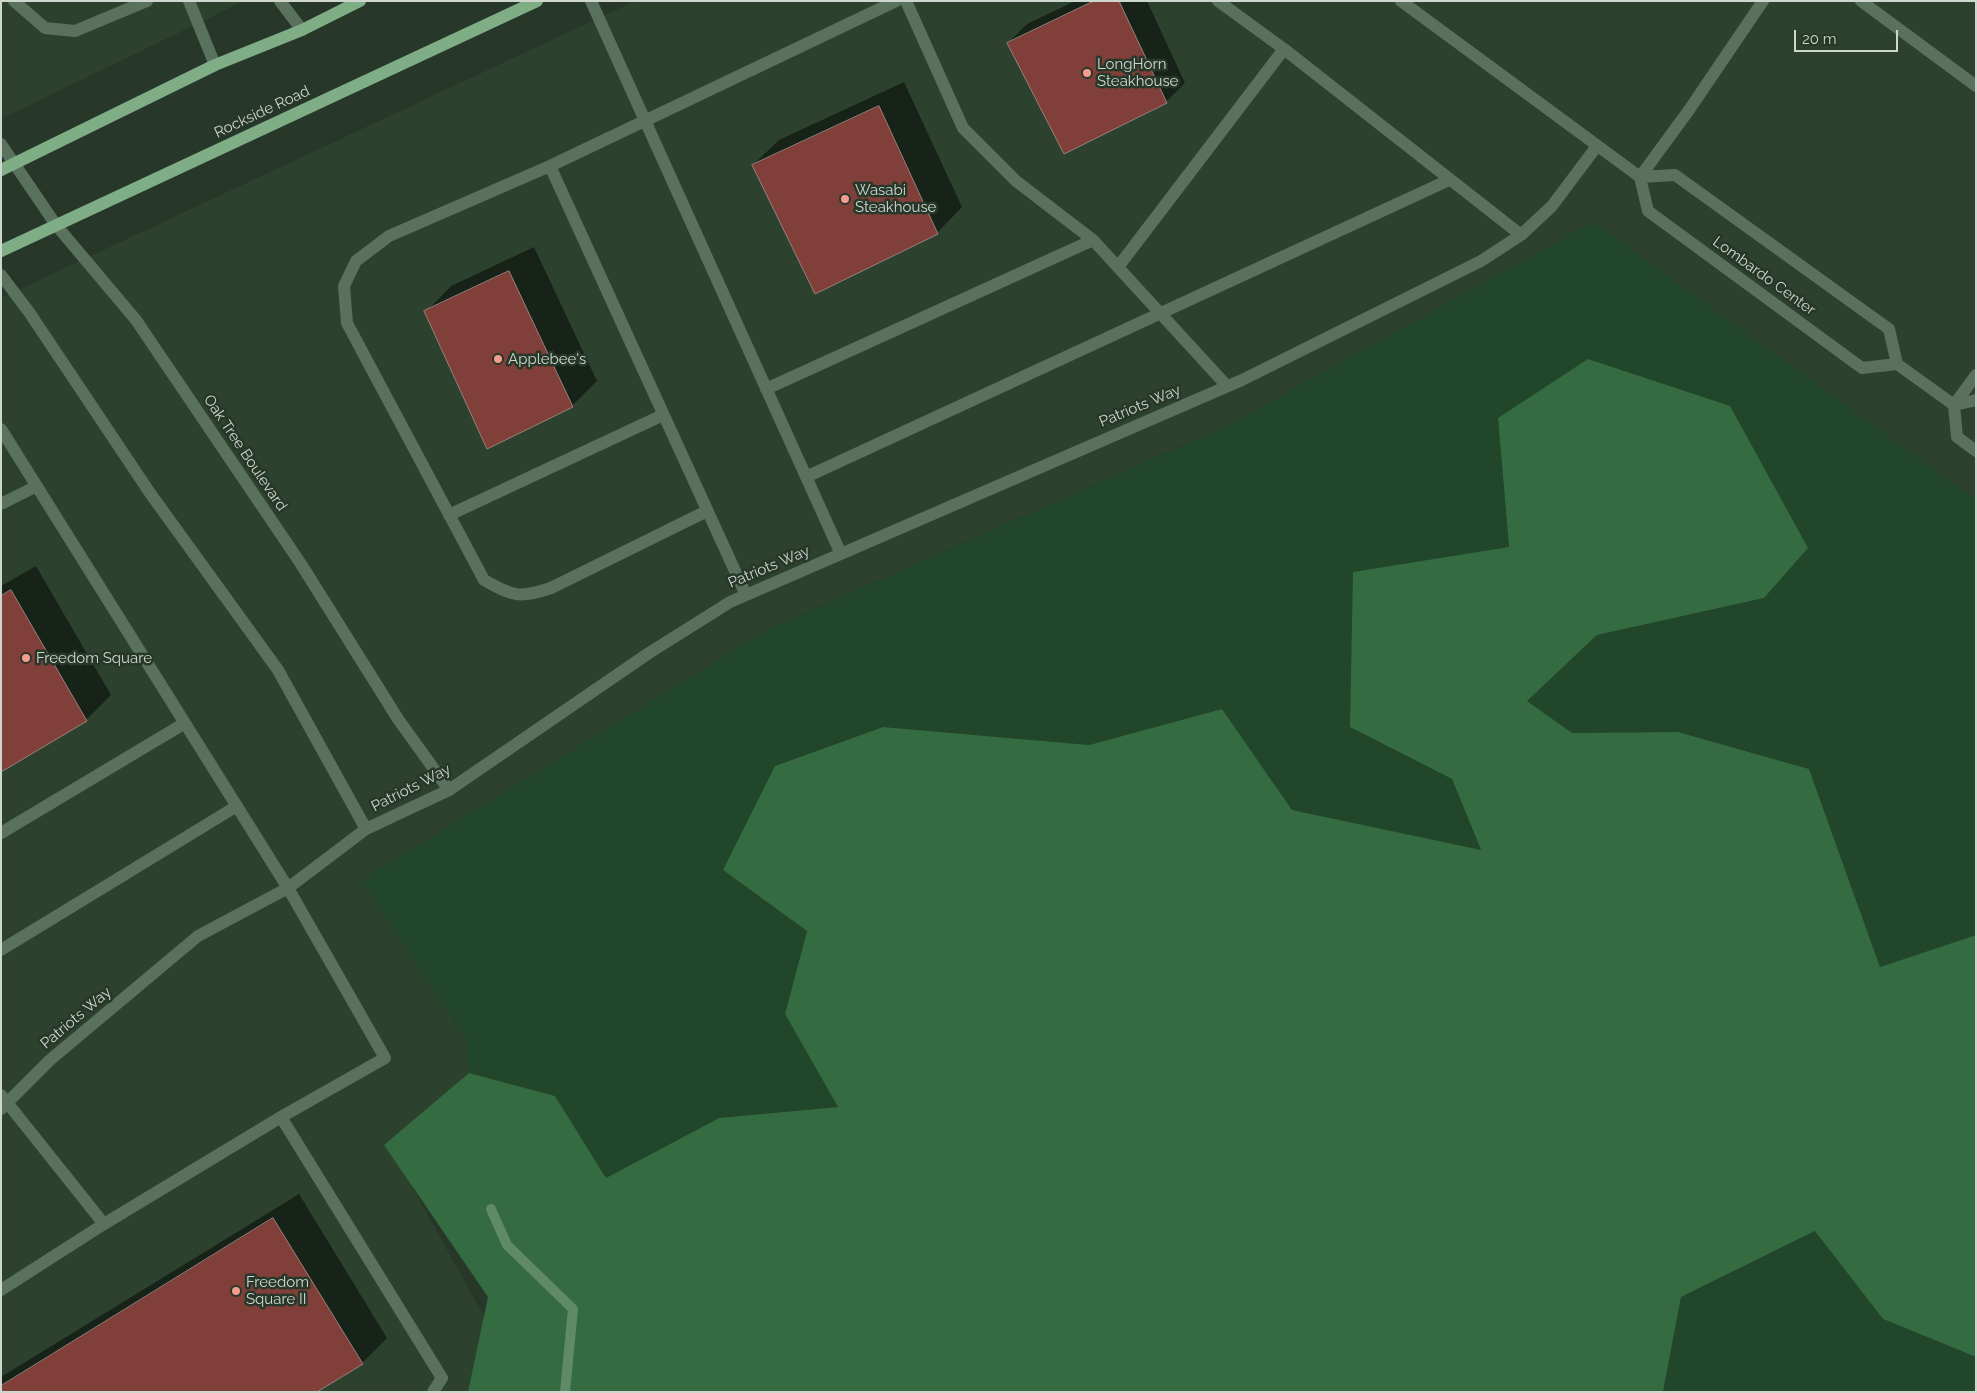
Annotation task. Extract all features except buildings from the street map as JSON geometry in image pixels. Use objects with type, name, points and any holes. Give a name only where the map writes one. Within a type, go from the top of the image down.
[{"type":"main road","points":[[1,170],[215,65],[302,30],[360,1]]},
{"type":"main road","name":"Rockside Road","points":[[1,251],[537,1]]},
{"type":"street","points":[[14,1],[45,28],[74,31],[147,1]]},
{"type":"street","points":[[189,1],[215,65]]},
{"type":"street","points":[[280,1],[302,30]]},
{"type":"street","points":[[591,1],[841,554]]},
{"type":"street","points":[[707,511],[551,588],[529,596],[506,592],[484,580],[347,323],[344,286],[356,260],[389,236],[550,166],[645,122],[896,1]]},
{"type":"street","points":[[906,1],[963,128],[1016,181],[1093,240],[1227,386]]},
{"type":"street","points":[[1218,1],[1284,49],[1521,235]]},
{"type":"street","points":[[1401,1],[1640,177],[1689,110],[1763,1]]},
{"type":"street","points":[[1861,1],[1976,86]]},
{"type":"street","points":[[1118,268],[1284,49]]},
{"type":"street","name":"Oak Tree Boulevard","points":[[1,144],[56,225],[136,320],[301,564],[398,719],[449,790]]},
{"type":"street","name":"Patriots Way","points":[[3,1102],[50,1060],[198,936],[288,888],[366,830],[449,790],[649,653],[730,602],[1227,386],[1481,261],[1521,235],[1552,206],[1597,146]]},
{"type":"street","points":[[550,166],[746,595]]},
{"type":"street","name":"Lombardo Center","points":[[1675,174],[1889,328],[1896,364],[1862,368],[1648,211],[1640,177],[1675,174]]},
{"type":"street","points":[[806,476],[1449,180]]},
{"type":"street","points":[[766,389],[1093,240]]},
{"type":"street","points":[[1,275],[29,312],[150,493],[278,670],[366,830]]},
{"type":"street","points":[[1896,364],[1954,405],[1976,400]]},
{"type":"street","points":[[1976,375],[1954,405],[1958,437],[1976,451]]},
{"type":"street","points":[[449,515],[663,415]]},
{"type":"street","points":[[1,429],[288,888],[385,1058],[282,1117],[104,1224],[1,1290]]},
{"type":"street","points":[[1,504],[36,486]]},
{"type":"street","points":[[1,833],[185,723]]},
{"type":"street","points":[[1,950],[237,806]]},
{"type":"street","points":[[3,1102],[104,1224]]},
{"type":"street","points":[[282,1117],[442,1378],[433,1392]]},
{"type":"shaded area","points":[[1,1],[244,1],[1,119]]},
{"type":"shaded area","points":[[635,1],[1976,1],[1976,500],[1593,223],[1229,425],[767,630],[363,880],[494,1084],[400,1165],[523,1386],[521,1392],[1,1392],[1,298]]},
{"type":"shaded area","points":[[1593,222],[1976,500],[1976,935],[1880,967],[1809,769],[1678,732],[1571,733],[1527,701],[1597,635],[1764,598],[1498,418],[1509,547],[1350,727],[1452,779],[1481,851],[1292,810],[1222,709],[1089,745],[883,727],[775,766],[723,870],[807,931],[785,1014],[838,1107],[719,1118],[606,1178],[555,1096],[469,1073],[468,1043],[362,880],[767,630],[1229,425]]},
{"type":"shaded area","points":[[1816,1231],[1883,1319],[1976,1357],[1976,1392],[1663,1392],[1681,1297]]},
{"type":"green space","points":[[1588,359],[1730,406],[1808,548],[1764,598],[1597,635],[1527,701],[1572,733],[1678,732],[1809,769],[1880,967],[1976,935],[1976,1357],[1883,1319],[1815,1231],[1681,1297],[1663,1392],[468,1392],[488,1297],[384,1145],[469,1073],[555,1096],[606,1178],[719,1118],[838,1107],[785,1014],[807,931],[723,870],[775,766],[883,727],[1089,745],[1222,709],[1292,810],[1481,850],[1452,779],[1350,727],[1353,572],[1509,547],[1498,418]]},
{"type":"waterway","points":[[491,1209],[507,1245],[573,1309],[565,1392]]},
{"type":"place","name":"LongHorn Steakhouse","points":[[1087,73]]},
{"type":"place","name":"Wasabi Steakhouse","points":[[845,199]]},
{"type":"place","name":"Applebee's","points":[[498,359]]},
{"type":"place","name":"Freedom Square","points":[[26,658]]},
{"type":"place","name":"Freedom Square II","points":[[236,1291]]}]
